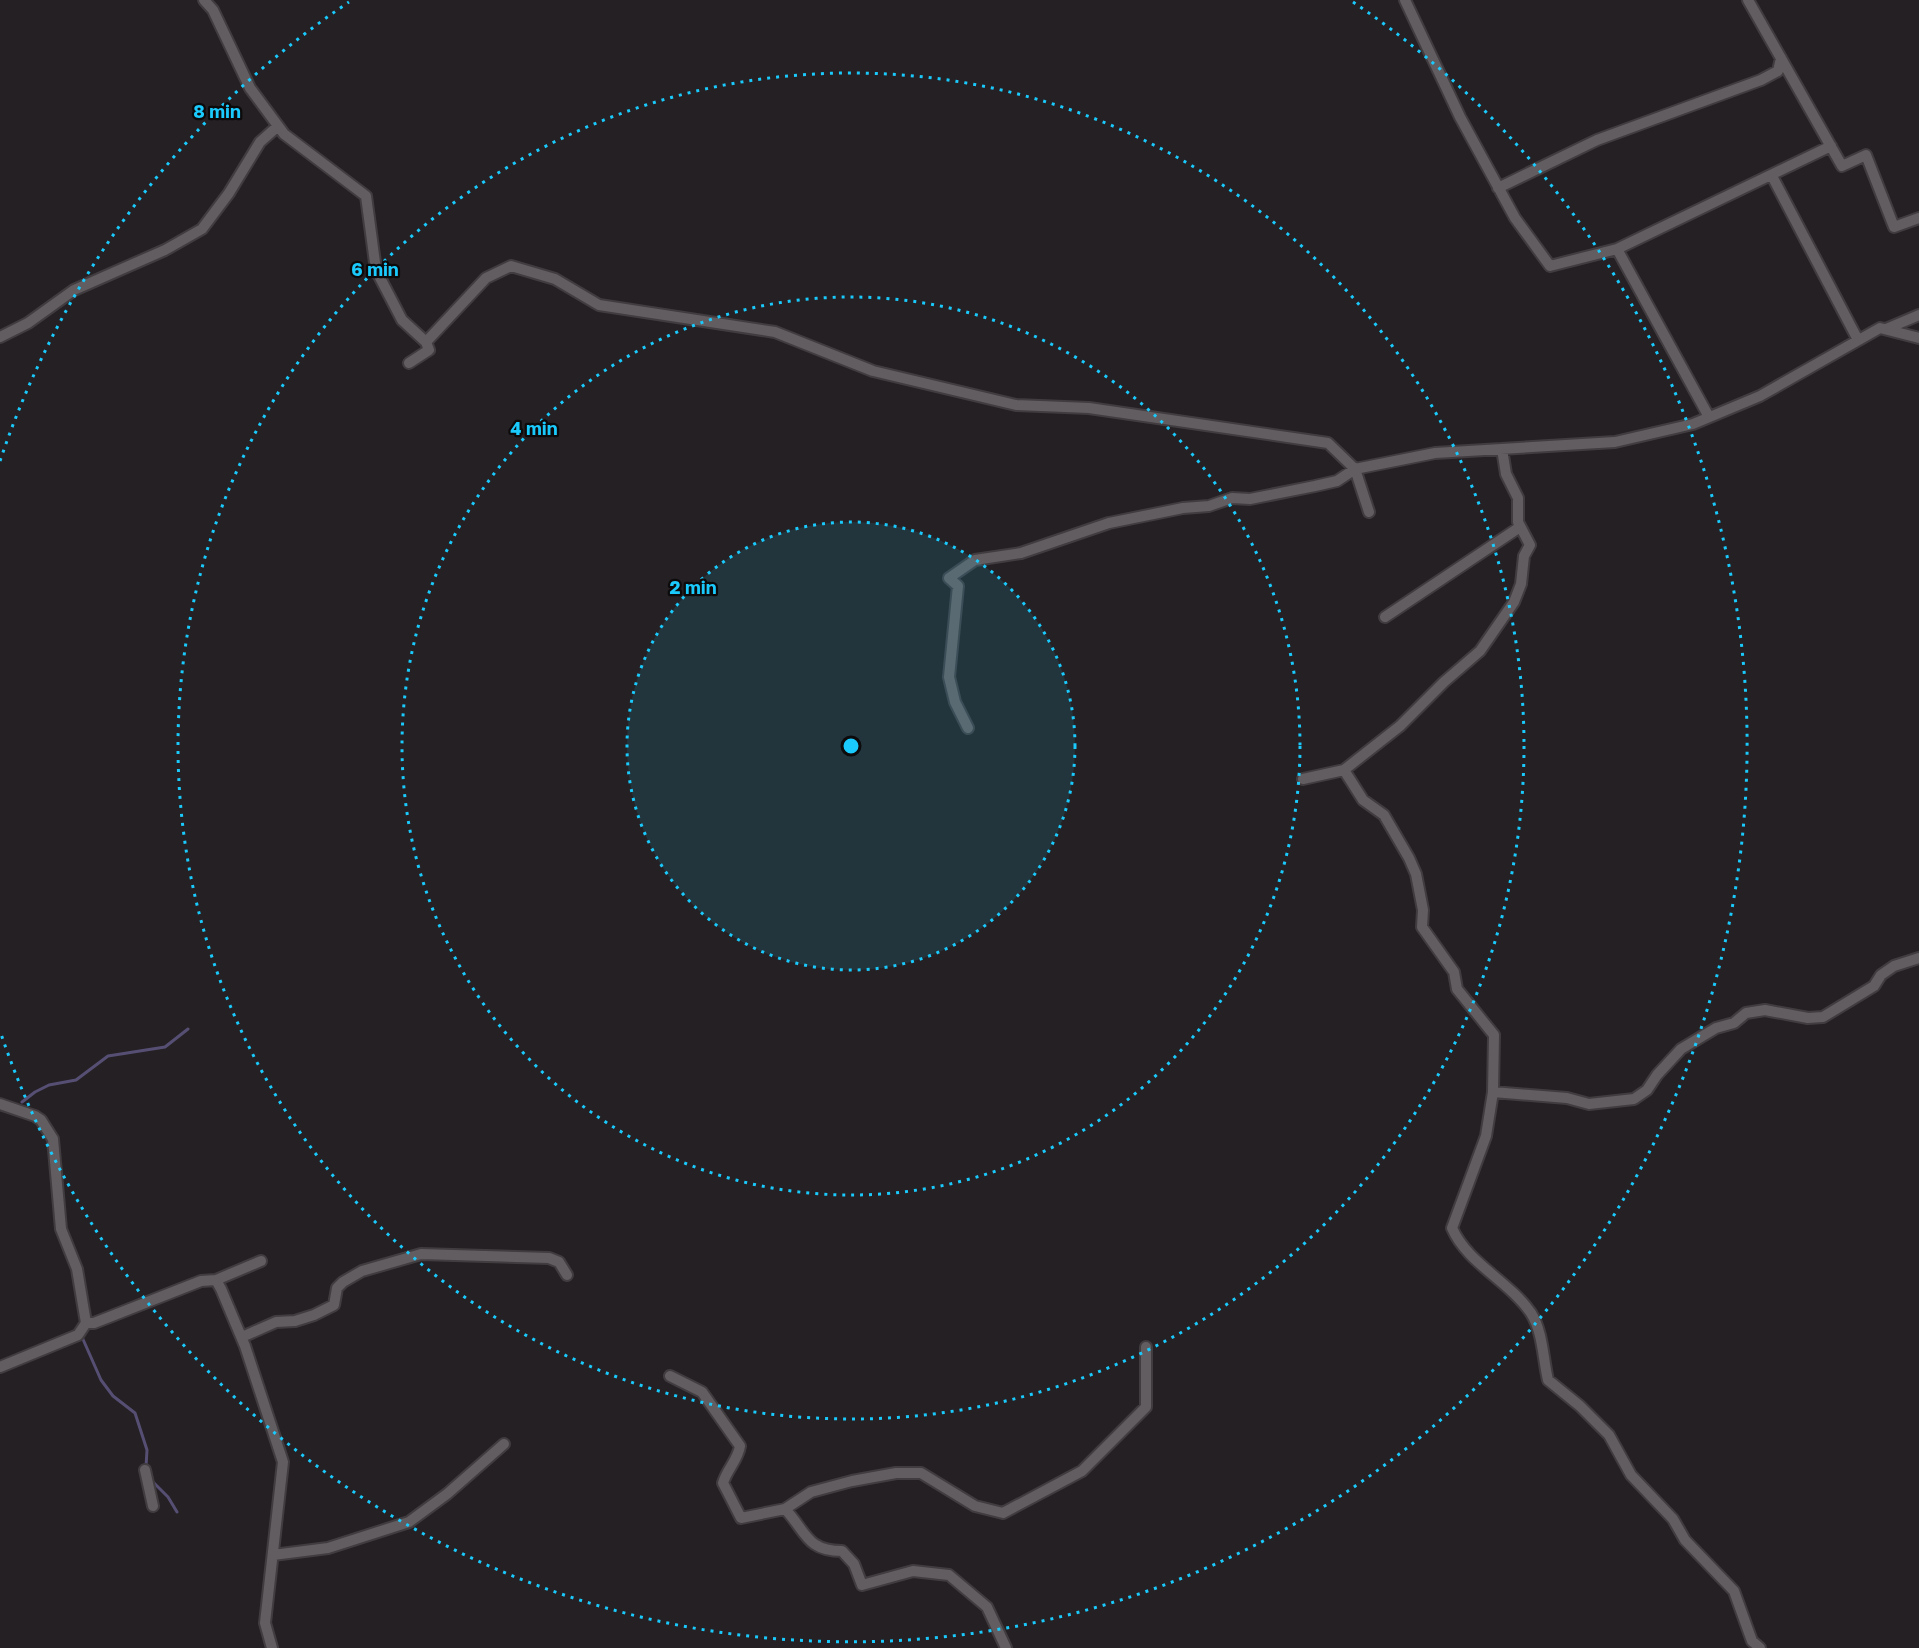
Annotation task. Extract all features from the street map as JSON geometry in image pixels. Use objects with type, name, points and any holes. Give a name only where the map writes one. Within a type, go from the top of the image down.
[{"type":"street","points":[[204,0],[213,10],[250,88],[284,134],[366,196],[376,270],[402,320],[426,342],[429,350],[409,363]]},
{"type":"street","points":[[1405,0],[1460,117],[1498,188],[1515,218],[1550,266],[1617,249],[1831,146]]},
{"type":"street","points":[[1748,0],[1842,166],[1866,155],[1894,227],[1919,218]]},
{"type":"street","points":[[1498,188],[1597,140],[1761,80],[1778,70],[1781,58]]},
{"type":"street","points":[[0,337],[28,323],[74,290],[135,264],[202,229],[229,193],[260,142],[278,126]]},
{"type":"street","points":[[1772,176],[1858,340]]},
{"type":"street","points":[[1617,249],[1709,417]]},
{"type":"street","points":[[426,342],[486,278],[511,266],[555,279],[599,305],[775,332],[873,370],[1016,405],[1089,408],[1328,443],[1355,469],[1369,512]]},
{"type":"street","points":[[1886,329],[1919,315]]},
{"type":"street","points":[[968,728],[955,702],[950,677],[958,586],[949,578],[975,560],[1021,553],[1109,524],[1184,507],[1209,506],[1232,498],[1250,500],[1337,481],[1355,469],[1435,453],[1615,442],[1693,424],[1760,396],[1880,328],[1919,338]]},
{"type":"street","points":[[1303,779],[1344,770],[1400,726],[1493,635],[1514,602],[1521,584],[1524,556],[1530,545],[1518,522],[1518,498],[1506,474],[1502,449]]},
{"type":"street","points":[[1385,617],[1520,527]]},
{"type":"street","points":[[1344,770],[1363,800],[1384,815],[1409,858],[1416,874],[1424,910],[1422,927],[1454,972],[1457,989],[1494,1035],[1493,1092],[1486,1136],[1452,1228],[1459,1243],[1503,1283],[1531,1313],[1540,1335],[1548,1380],[1580,1406],[1609,1435],[1631,1474],[1672,1519],[1685,1540],[1734,1591],[1752,1641],[1760,1648]]},
{"type":"street","points":[[1493,1092],[1567,1098],[1589,1104],[1634,1098],[1647,1090],[1657,1074],[1681,1048],[1716,1028],[1734,1023],[1746,1013],[1765,1010],[1808,1018],[1823,1017],[1874,986],[1881,975],[1894,966],[1919,958]]},
{"type":"street","points":[[0,1104],[35,1116],[41,1120],[53,1139],[61,1229],[77,1269],[86,1323],[78,1335],[0,1367]]},
{"type":"street","points":[[242,1337],[276,1322],[295,1321],[314,1316],[334,1305],[338,1288],[343,1282],[362,1271],[421,1254],[549,1258],[559,1262],[567,1275]]},
{"type":"street","points":[[86,1323],[94,1323],[201,1281],[216,1280],[261,1261]]},
{"type":"street","points":[[216,1280],[242,1337],[283,1462],[265,1623],[272,1648]]},
{"type":"street","points":[[670,1376],[702,1392],[740,1446],[739,1453],[726,1471],[723,1483],[741,1518],[785,1509],[811,1492],[852,1480],[896,1473],[921,1473],[975,1506],[1003,1513],[1082,1471],[1146,1407],[1146,1347]]},
{"type":"street","points":[[273,1555],[328,1548],[409,1522],[447,1494],[504,1444]]},
{"type":"street","points":[[145,1470],[153,1506]]},
{"type":"street","points":[[785,1509],[797,1521],[809,1542],[824,1551],[842,1551],[854,1564],[862,1585],[913,1571],[949,1575],[987,1607],[1006,1648]]},
{"type":"waterway","points":[[22,1102],[49,1085],[76,1080],[108,1056],[165,1047],[188,1029]]},
{"type":"waterway","points":[[82,1337],[101,1380],[113,1396],[135,1413],[147,1450],[146,1467]]},
{"type":"waterway","points":[[152,1481],[168,1497],[177,1512]]}]
